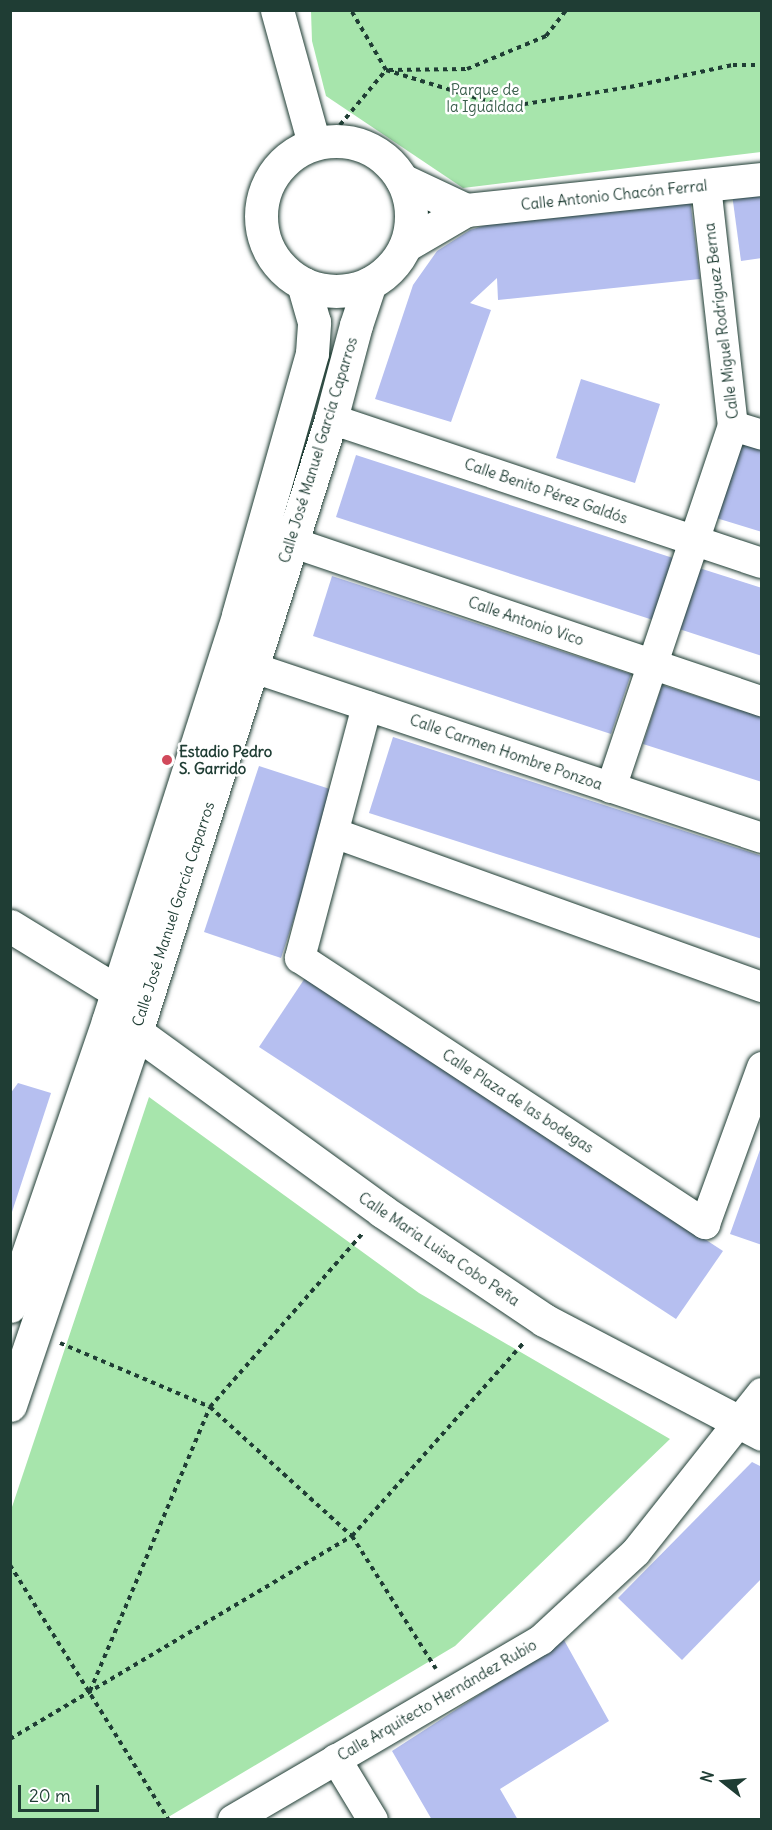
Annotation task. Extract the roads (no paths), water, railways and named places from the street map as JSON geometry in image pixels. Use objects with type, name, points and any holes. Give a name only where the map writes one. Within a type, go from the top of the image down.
[{"type":"street","points":[[277,10],[320,142]]},
{"type":"street","points":[[340,140],[365,146],[387,159],[402,180],[410,201],[411,223],[406,245],[391,267],[370,283],[348,290],[325,291],[303,284],[282,269],[267,248],[261,222],[263,197],[274,173],[292,155],[320,142],[340,140]]},
{"type":"street","name":"Calle Antonio Chacón Ferral","points":[[406,245],[466,210],[762,179]]},
{"type":"street","points":[[402,180],[466,210]]},
{"type":"street","name":"Calle Miguel Rodríguez Berna","points":[[706,186],[734,426],[762,435]]},
{"type":"street","name":"Calle José Manuel García Caparros","points":[[10,1405],[136,1032],[331,418],[370,283]]},
{"type":"street","name":"Calle José Manuel García Caparros","points":[[10,1306],[108,1022],[116,991],[238,615],[312,353],[314,322],[303,284]]},
{"type":"street","name":"Calle Benito Pérez Galdós","points":[[331,418],[762,563]]},
{"type":"street","points":[[611,788],[734,426]]},
{"type":"street","name":"Calle Antonio Vico","points":[[291,542],[762,701]]},
{"type":"street","name":"Calle Carmen Hombre Ponzoa","points":[[251,667],[762,838]]},
{"type":"street","name":"Calle Plaza de las bodegas","points":[[367,706],[300,958],[705,1224],[762,1067]]},
{"type":"street","points":[[333,833],[762,987]]},
{"type":"street","points":[[10,926],[116,991]]},
{"type":"street","name":"Calle Maria Luisa Cobo Peña","points":[[136,1032],[382,1211],[544,1320],[750,1428]]},
{"type":"street","name":"Calle Arquitecto Hernández Rubio","points":[[233,1820],[541,1640],[636,1552],[750,1428],[762,1393]]},
{"type":"street","points":[[336,1759],[373,1820]]},
{"type":"place","name":"Estadio Pedro S. Garrido","points":[[167,760]]},
{"type":"park label","name":"Parque de la Igualdad","points":[[485,98]]}]
